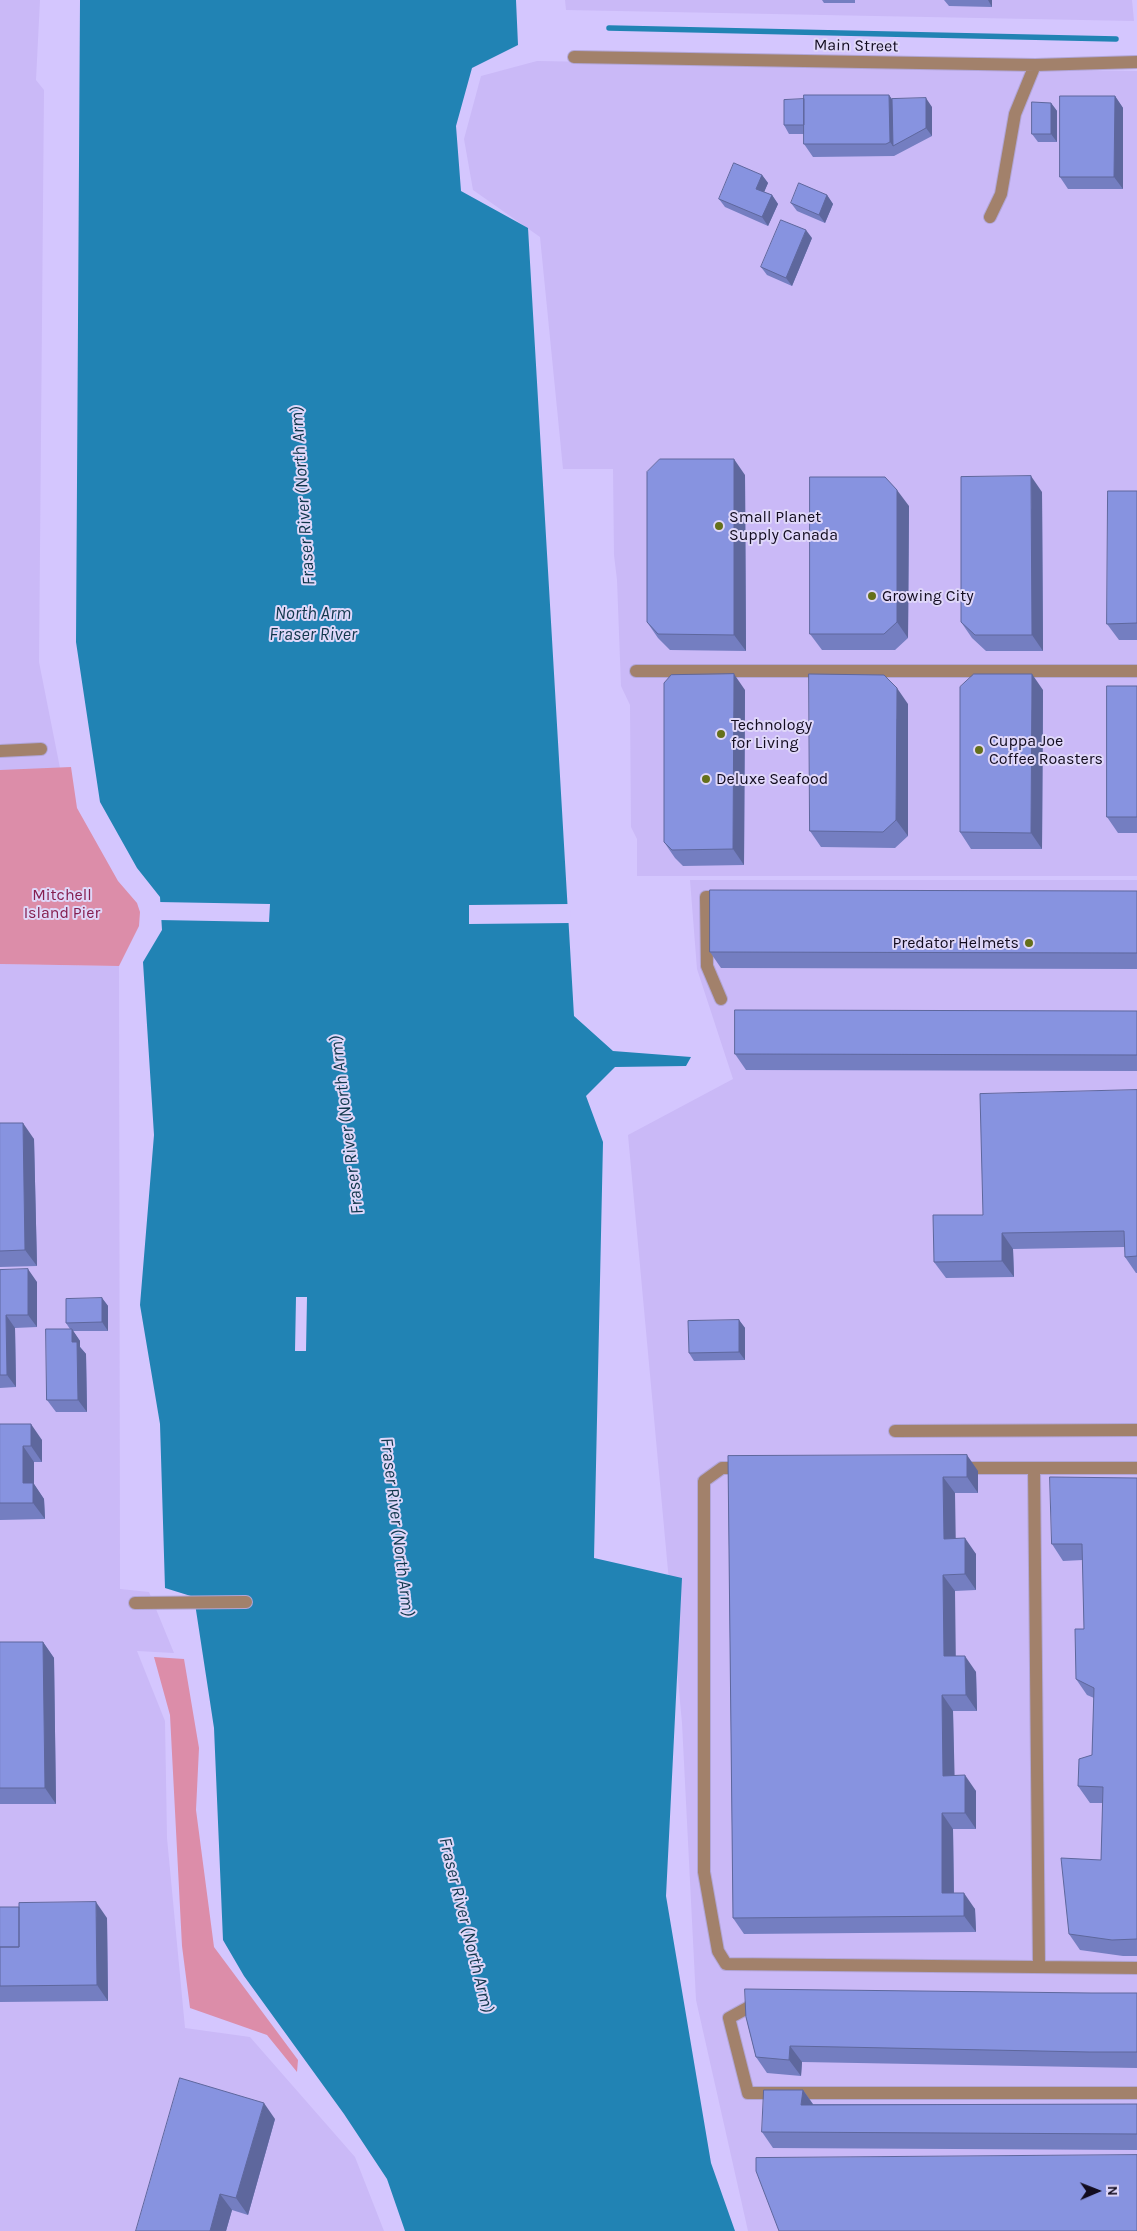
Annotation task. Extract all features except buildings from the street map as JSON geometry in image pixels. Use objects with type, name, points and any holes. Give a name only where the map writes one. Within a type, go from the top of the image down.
[{"type":"street","name":"Main Street","points":[[574,58],[1035,64],[1137,62]]},
{"type":"street","points":[[990,217],[1001,194],[1015,114],[1035,64]]},
{"type":"street","points":[[636,671],[1137,672]]},
{"type":"street","points":[[0,751],[41,750]]},
{"type":"street","points":[[721,999],[707,966],[706,897],[736,897]]},
{"type":"street","points":[[895,1431],[1137,1430]]},
{"type":"street","points":[[761,1468],[722,1468],[704,1481],[704,1872],[718,1951],[726,1964],[1137,1968]]},
{"type":"street","points":[[946,1468],[1137,1468]]},
{"type":"street","points":[[1034,1468],[1039,1967]]},
{"type":"street","points":[[135,1603],[246,1602]]},
{"type":"street","points":[[766,2000],[729,2018],[748,2093],[1137,2093]]},
{"type":"shaded area","points":[[0,0],[40,0],[36,80],[44,90],[39,662],[60,768],[0,771]]},
{"type":"shaded area","points":[[565,0],[1132,0],[1134,21],[566,10]]},
{"type":"shaded area","points":[[537,61],[1137,71],[1137,876],[637,876],[637,839],[631,827],[630,705],[621,686],[617,580],[614,555],[613,469],[563,469],[540,237],[473,190],[464,139],[481,76]]},
{"type":"shaded area","points":[[690,880],[1137,880],[1137,2231],[748,2231],[696,2000],[682,1723],[628,1135],[733,1079],[697,969]]},
{"type":"shaded area","points":[[0,964],[119,966],[120,1589],[149,1592],[174,1653],[137,1651],[165,1721],[167,1838],[185,2028],[250,2037],[355,2157],[384,2231],[0,2231]]},
{"type":"green space","name":"Mitchell Island Pier","points":[[71,767],[77,808],[118,881],[137,903],[140,912],[139,926],[119,966],[0,964],[0,770]]},
{"type":"green space","points":[[154,1657],[184,1659],[199,1748],[196,1810],[214,1947],[298,2060],[297,2072],[267,2035],[190,2008],[182,1946],[170,1715]]},
{"type":"water","name":"North Arm Fraser River","points":[[80,0],[516,0],[518,45],[472,68],[456,126],[461,191],[528,228],[574,1016],[613,1051],[691,1057],[686,1066],[615,1067],[586,1096],[603,1142],[594,1558],[682,1578],[666,1896],[711,2163],[735,2231],[405,2231],[387,2179],[344,2114],[244,1976],[223,1940],[214,1728],[194,1597],[165,1588],[160,1424],[140,1305],[154,1135],[143,962],[162,930],[160,897],[137,868],[100,802],[76,642]]},
{"type":"pier","name":"Mitchell Island Pier","points":[[158,902],[270,904],[269,922],[159,920]]},
{"type":"pier","points":[[570,904],[571,923],[469,924],[469,905]]},
{"type":"pier","points":[[296,1297],[307,1297],[306,1351],[295,1351]]},
{"type":"waterway","points":[[609,28],[1116,39]]},
{"type":"place","name":"Small Planet Supply Canada","points":[[719,526]]},
{"type":"place","name":"Growing City","points":[[872,596]]},
{"type":"place","name":"Technology for Living","points":[[721,734]]},
{"type":"place","name":"Cuppa Joe Coffee Roasters","points":[[979,750]]},
{"type":"place","name":"Deluxe Seafood","points":[[706,779]]},
{"type":"place","name":"Predator Helmets","points":[[1029,943]]},
{"type":"water label","name":"Fraser River (North Arm)","points":[[303,496]]},
{"type":"water label","name":"Fraser River (North Arm)","points":[[347,1125]]},
{"type":"water label","name":"Fraser River (North Arm)","points":[[397,1527]]},
{"type":"water label","name":"Fraser River (North Arm)","points":[[466,1925]]}]
